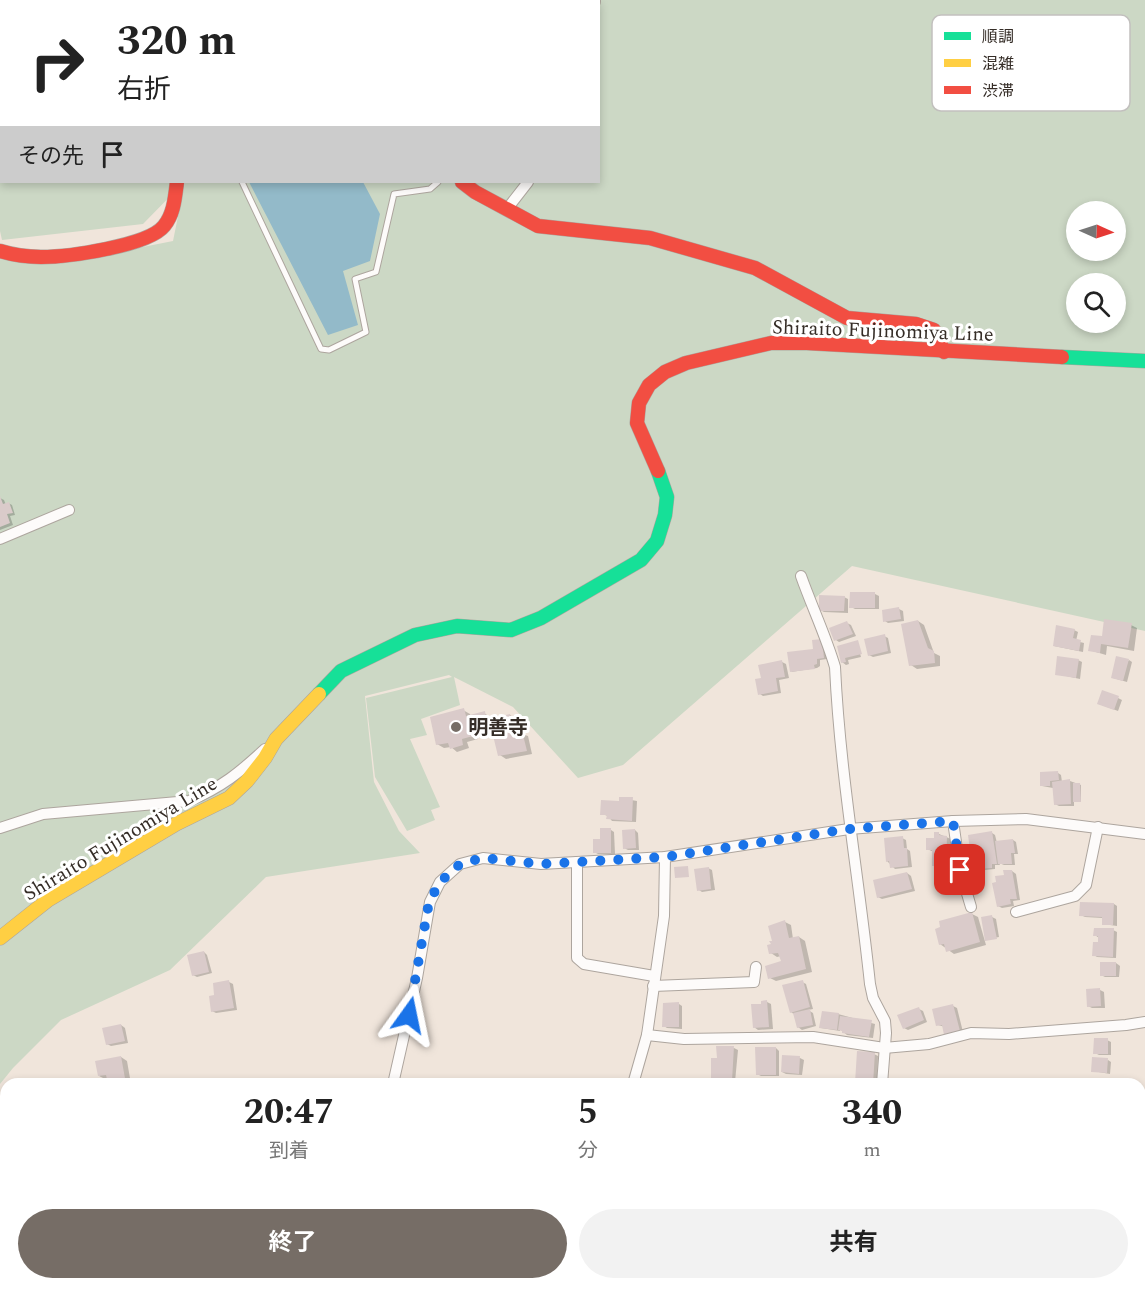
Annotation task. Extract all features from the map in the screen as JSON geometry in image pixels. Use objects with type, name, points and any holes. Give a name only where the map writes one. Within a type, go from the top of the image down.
[{"type":"main road","points":[[0,251],[51,257],[130,243],[149,237],[160,231],[174,208],[177,183]]},
{"type":"main road","points":[[463,183],[475,192],[538,226],[650,238],[755,268],[847,318],[916,324],[934,330],[944,352]]},
{"type":"main road","name":"Shiraito Fujinomiya Line","points":[[0,938],[48,900],[176,824],[229,798],[253,773],[276,739],[341,671],[415,634],[457,626],[511,630],[541,618],[641,560],[657,541],[665,515],[667,497],[637,423],[639,404],[649,385],[665,372],[686,363],[771,343],[1145,361]]},
{"type":"street","points":[[507,209],[527,183]]},
{"type":"street","points":[[0,539],[69,510]]},
{"type":"street","points":[[801,576],[828,643],[835,667],[849,829],[860,891],[870,984],[873,998],[885,1021],[882,1078]]},
{"type":"street","points":[[0,828],[43,814],[189,801],[233,778],[276,739]]},
{"type":"street","points":[[394,1078],[417,978],[429,902],[440,882],[460,864],[483,858],[541,864],[665,857],[849,829],[953,821],[1026,819],[1145,834]]},
{"type":"street","points":[[953,821],[960,870],[971,907]]},
{"type":"street","points":[[1017,912],[1075,896],[1086,885],[1098,827]]},
{"type":"street","points":[[635,1078],[646,1035],[664,916],[665,857]]},
{"type":"street","points":[[577,862],[577,958],[584,964],[654,981],[754,982],[756,967]]},
{"type":"street","points":[[646,1035],[684,1039],[813,1038],[885,1048],[929,1044],[971,1032],[1009,1035],[1145,1022]]},
{"type":"lane","points":[[243,183],[321,349],[329,350],[366,332],[355,279],[376,272],[394,195],[430,189],[437,183]]},
{"type":"green space","points":[[600,0],[1145,0],[1145,631],[852,566],[623,765],[578,778],[513,707],[454,677],[460,705],[421,719],[427,735],[410,739],[440,807],[431,810],[435,820],[407,831],[375,777],[366,698],[452,677],[449,675],[365,696],[374,782],[399,831],[420,853],[266,877],[170,970],[61,1020],[5,1078],[0,1078],[0,259],[57,264],[173,241],[185,183],[600,183]]},
{"type":"green space","points":[[0,183],[183,183],[143,224],[2,240]]},
{"type":"water","points":[[250,183],[364,183],[380,214],[370,261],[343,271],[358,325],[328,335]]},
{"type":"building","points":[[0,496],[3,504],[9,502],[13,513],[7,514],[10,523],[0,527]]},
{"type":"building","points":[[850,592],[875,592],[875,608],[849,608]]},
{"type":"building","points":[[819,595],[845,596],[844,611],[819,611]]},
{"type":"building","points":[[899,607],[901,619],[883,622],[882,610]]},
{"type":"building","points":[[1104,619],[1132,623],[1128,648],[1101,644],[1100,653],[1088,651],[1091,635],[1102,636]]},
{"type":"building","points":[[918,620],[928,648],[934,651],[935,663],[909,666],[901,624]]},
{"type":"building","points":[[847,621],[853,634],[834,641],[829,628]]},
{"type":"building","points":[[1056,625],[1075,629],[1073,638],[1081,640],[1079,651],[1053,646]]},
{"type":"building","points":[[885,634],[888,651],[868,656],[864,639]]},
{"type":"building","points":[[822,639],[824,658],[817,659],[815,669],[790,672],[787,652],[813,649],[812,640]]},
{"type":"building","points":[[858,640],[862,654],[845,658],[846,662],[841,663],[837,646]]},
{"type":"building","points":[[1057,656],[1079,659],[1076,678],[1055,675]]},
{"type":"building","points":[[1116,656],[1129,659],[1123,681],[1111,678]]},
{"type":"building","points":[[782,660],[785,677],[776,678],[778,691],[758,695],[755,679],[761,678],[758,665]]},
{"type":"building","points":[[1102,690],[1119,696],[1114,710],[1097,704]]},
{"type":"building","name":"明善寺","points":[[464,708],[466,716],[485,711],[487,726],[471,729],[473,736],[462,739],[463,745],[450,749],[448,743],[436,745],[430,717]]},
{"type":"building","points":[[510,714],[515,733],[522,731],[527,751],[498,756],[489,719]]},
{"type":"building","points":[[1058,771],[1059,780],[1050,781],[1050,786],[1040,786],[1040,772]]},
{"type":"building","points":[[1070,779],[1071,804],[1054,805],[1052,782]]},
{"type":"building","points":[[1073,783],[1080,783],[1081,802],[1073,802]]},
{"type":"building","points":[[619,797],[633,797],[632,821],[606,819],[607,815],[600,815],[601,800],[619,801]]},
{"type":"building","points":[[600,828],[611,828],[611,853],[593,853],[593,839],[600,839]]},
{"type":"building","points":[[635,829],[636,848],[623,849],[622,830]]},
{"type":"building","points":[[992,831],[997,864],[992,864],[992,868],[979,869],[975,850],[970,850],[968,835]]},
{"type":"building","points":[[934,832],[947,836],[946,866],[932,866],[932,850],[926,850],[926,838],[934,838]]},
{"type":"building","points":[[903,836],[904,848],[907,848],[908,866],[890,868],[889,861],[886,862],[884,838]]},
{"type":"building","points":[[1013,839],[1015,853],[1011,853],[1012,864],[998,864],[995,841]]},
{"type":"building","points":[[688,866],[689,877],[675,878],[674,867]]},
{"type":"building","points":[[709,867],[711,889],[697,891],[694,869]]},
{"type":"building","points":[[1003,870],[1012,870],[1017,899],[1010,899],[1011,904],[997,907],[992,883],[996,882],[995,876],[1004,875]]},
{"type":"building","points":[[907,872],[912,889],[877,898],[873,880]]},
{"type":"building","points":[[1080,902],[1114,903],[1113,925],[1102,925],[1102,917],[1079,916]]},
{"type":"building","points":[[972,912],[980,942],[946,952],[944,944],[939,945],[935,929],[940,927],[939,921]]},
{"type":"building","points":[[992,915],[997,939],[985,941],[981,917]]},
{"type":"building","points":[[785,920],[789,938],[799,936],[806,969],[768,979],[765,966],[781,961],[778,953],[769,954],[767,945],[771,944],[769,941],[772,941],[768,926]]},
{"type":"building","points":[[1094,928],[1114,928],[1113,957],[1092,956],[1093,942],[1098,942],[1098,936],[1093,936]]},
{"type":"building","points":[[204,951],[209,972],[192,976],[187,955]]},
{"type":"building","points":[[1100,962],[1116,962],[1116,976],[1100,976]]},
{"type":"building","points":[[229,980],[234,1008],[211,1012],[209,996],[214,995],[213,983]]},
{"type":"building","points":[[803,980],[810,1007],[790,1013],[782,985]]},
{"type":"building","points":[[1100,988],[1101,1006],[1087,1007],[1086,989]]},
{"type":"building","points":[[767,1000],[769,1027],[753,1028],[751,1004],[761,1004],[761,1001]]},
{"type":"building","points":[[679,1002],[679,1027],[662,1027],[663,1003]]},
{"type":"building","points":[[953,1004],[960,1031],[944,1035],[942,1025],[936,1026],[932,1009]]},
{"type":"building","points":[[919,1007],[924,1020],[903,1029],[897,1015]]},
{"type":"building","points":[[810,1009],[813,1025],[797,1028],[793,1013]]},
{"type":"building","points":[[822,1011],[839,1013],[837,1030],[819,1028]]},
{"type":"building","points":[[840,1016],[872,1020],[869,1037],[842,1033],[838,1030]]},
{"type":"building","points":[[121,1024],[125,1041],[106,1045],[102,1028]]},
{"type":"building","points":[[1094,1038],[1108,1038],[1108,1054],[1093,1054]]},
{"type":"building","points":[[716,1046],[734,1046],[732,1078],[711,1078],[711,1058],[717,1058]]},
{"type":"building","points":[[755,1047],[776,1047],[776,1075],[756,1075]]},
{"type":"building","points":[[857,1051],[875,1052],[873,1078],[855,1078]]},
{"type":"building","points":[[782,1055],[800,1056],[799,1074],[781,1072]]},
{"type":"building","points":[[121,1056],[125,1078],[98,1076],[95,1061]]},
{"type":"building","points":[[1092,1057],[1108,1058],[1107,1073],[1091,1072]]},
{"type":"traffic: fast","points":[[1062,357],[1145,361]]},
{"type":"traffic: fast","points":[[319,694],[341,671],[415,635],[457,626],[511,630],[541,618],[641,560],[657,541],[665,515],[667,497],[658,471]]},
{"type":"traffic: slow","points":[[0,938],[48,900],[176,824],[229,798],[247,781],[276,739],[319,694]]},
{"type":"traffic: jam","points":[[0,251],[25,256],[53,256],[106,249],[142,239],[164,226],[174,205],[177,183]]},
{"type":"traffic: jam","points":[[463,183],[475,192],[538,226],[650,238],[755,268],[847,318],[916,324],[934,330],[944,352]]},
{"type":"traffic: jam","points":[[658,471],[637,423],[639,403],[649,385],[665,372],[686,363],[771,343],[1062,357]]},
{"type":"place","name":"明善寺","points":[[456,727]]},
{"type":"route","points":[[409,1015],[429,902],[440,882],[460,864],[483,858],[541,864],[665,857],[785,837],[849,829],[953,821],[960,870]]}]
